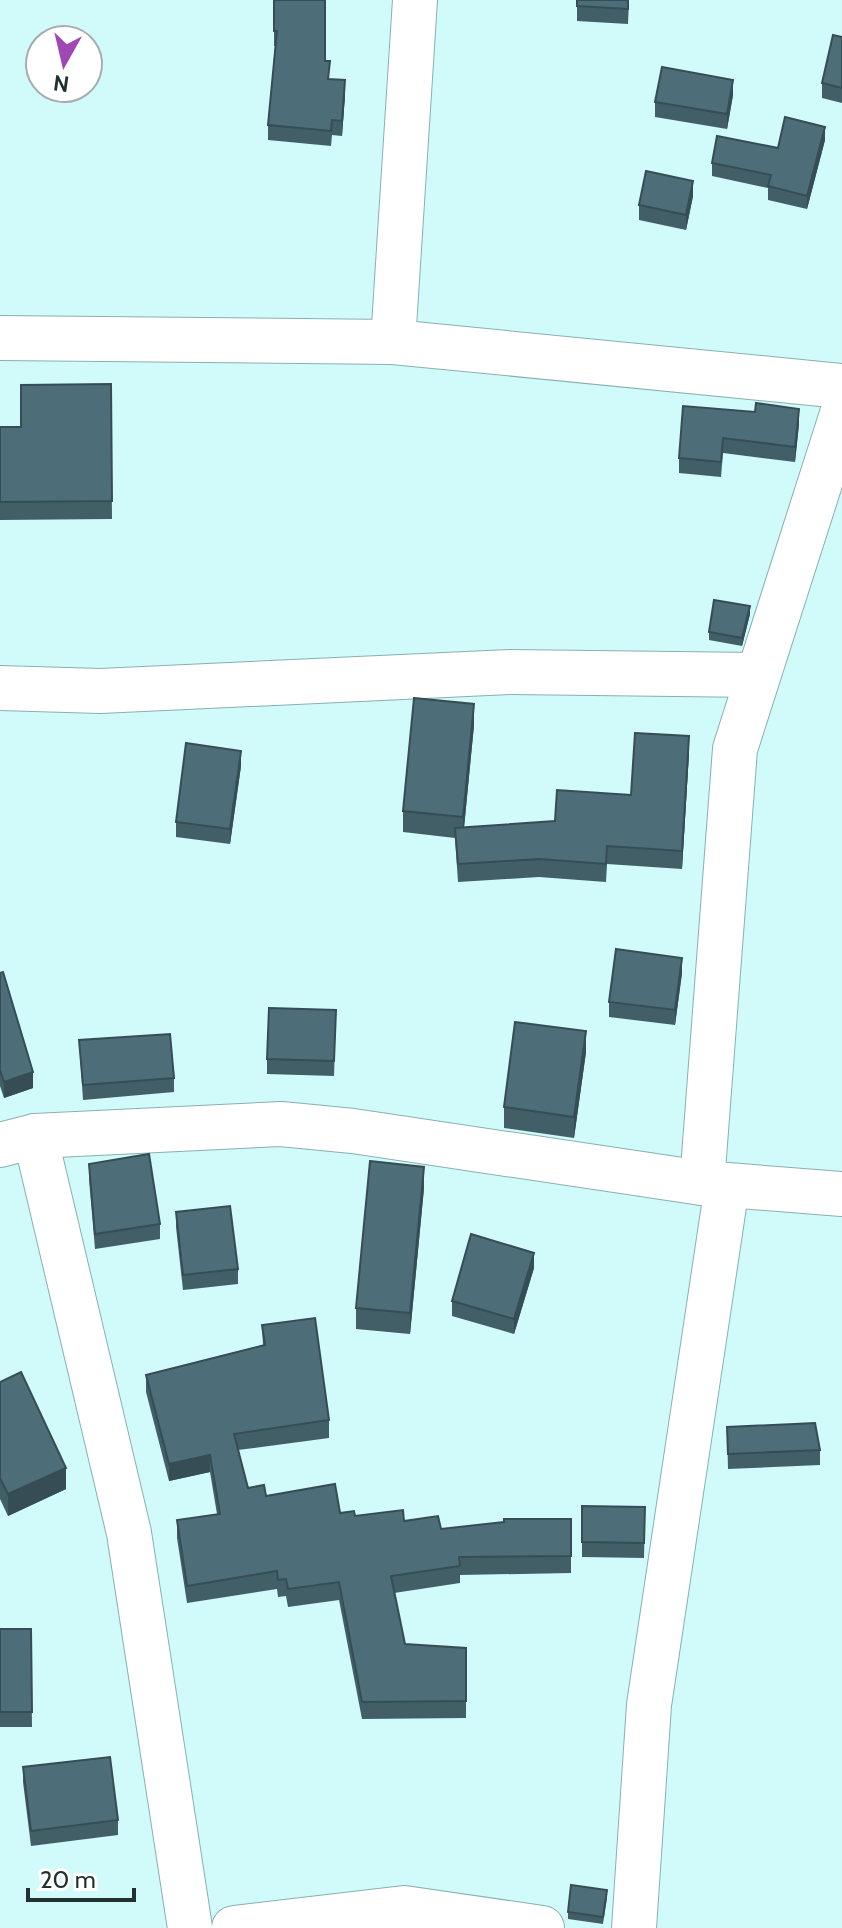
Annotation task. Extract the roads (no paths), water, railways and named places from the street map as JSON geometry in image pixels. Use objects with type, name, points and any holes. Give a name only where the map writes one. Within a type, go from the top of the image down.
[{"type":"street","points":[[393,342],[415,0]]},
{"type":"street","points":[[0,338],[393,342],[842,386]]},
{"type":"street","points":[[634,1928],[649,1705],[714,1184],[735,749],[842,414]]},
{"type":"street","points":[[0,688],[100,691],[510,672],[758,675]]},
{"type":"street","points":[[190,1928],[129,1533],[17,1140],[281,1124],[353,1131],[714,1184],[842,1194]]},
{"type":"street","points":[[234,1928],[404,1908],[542,1928]]}]
